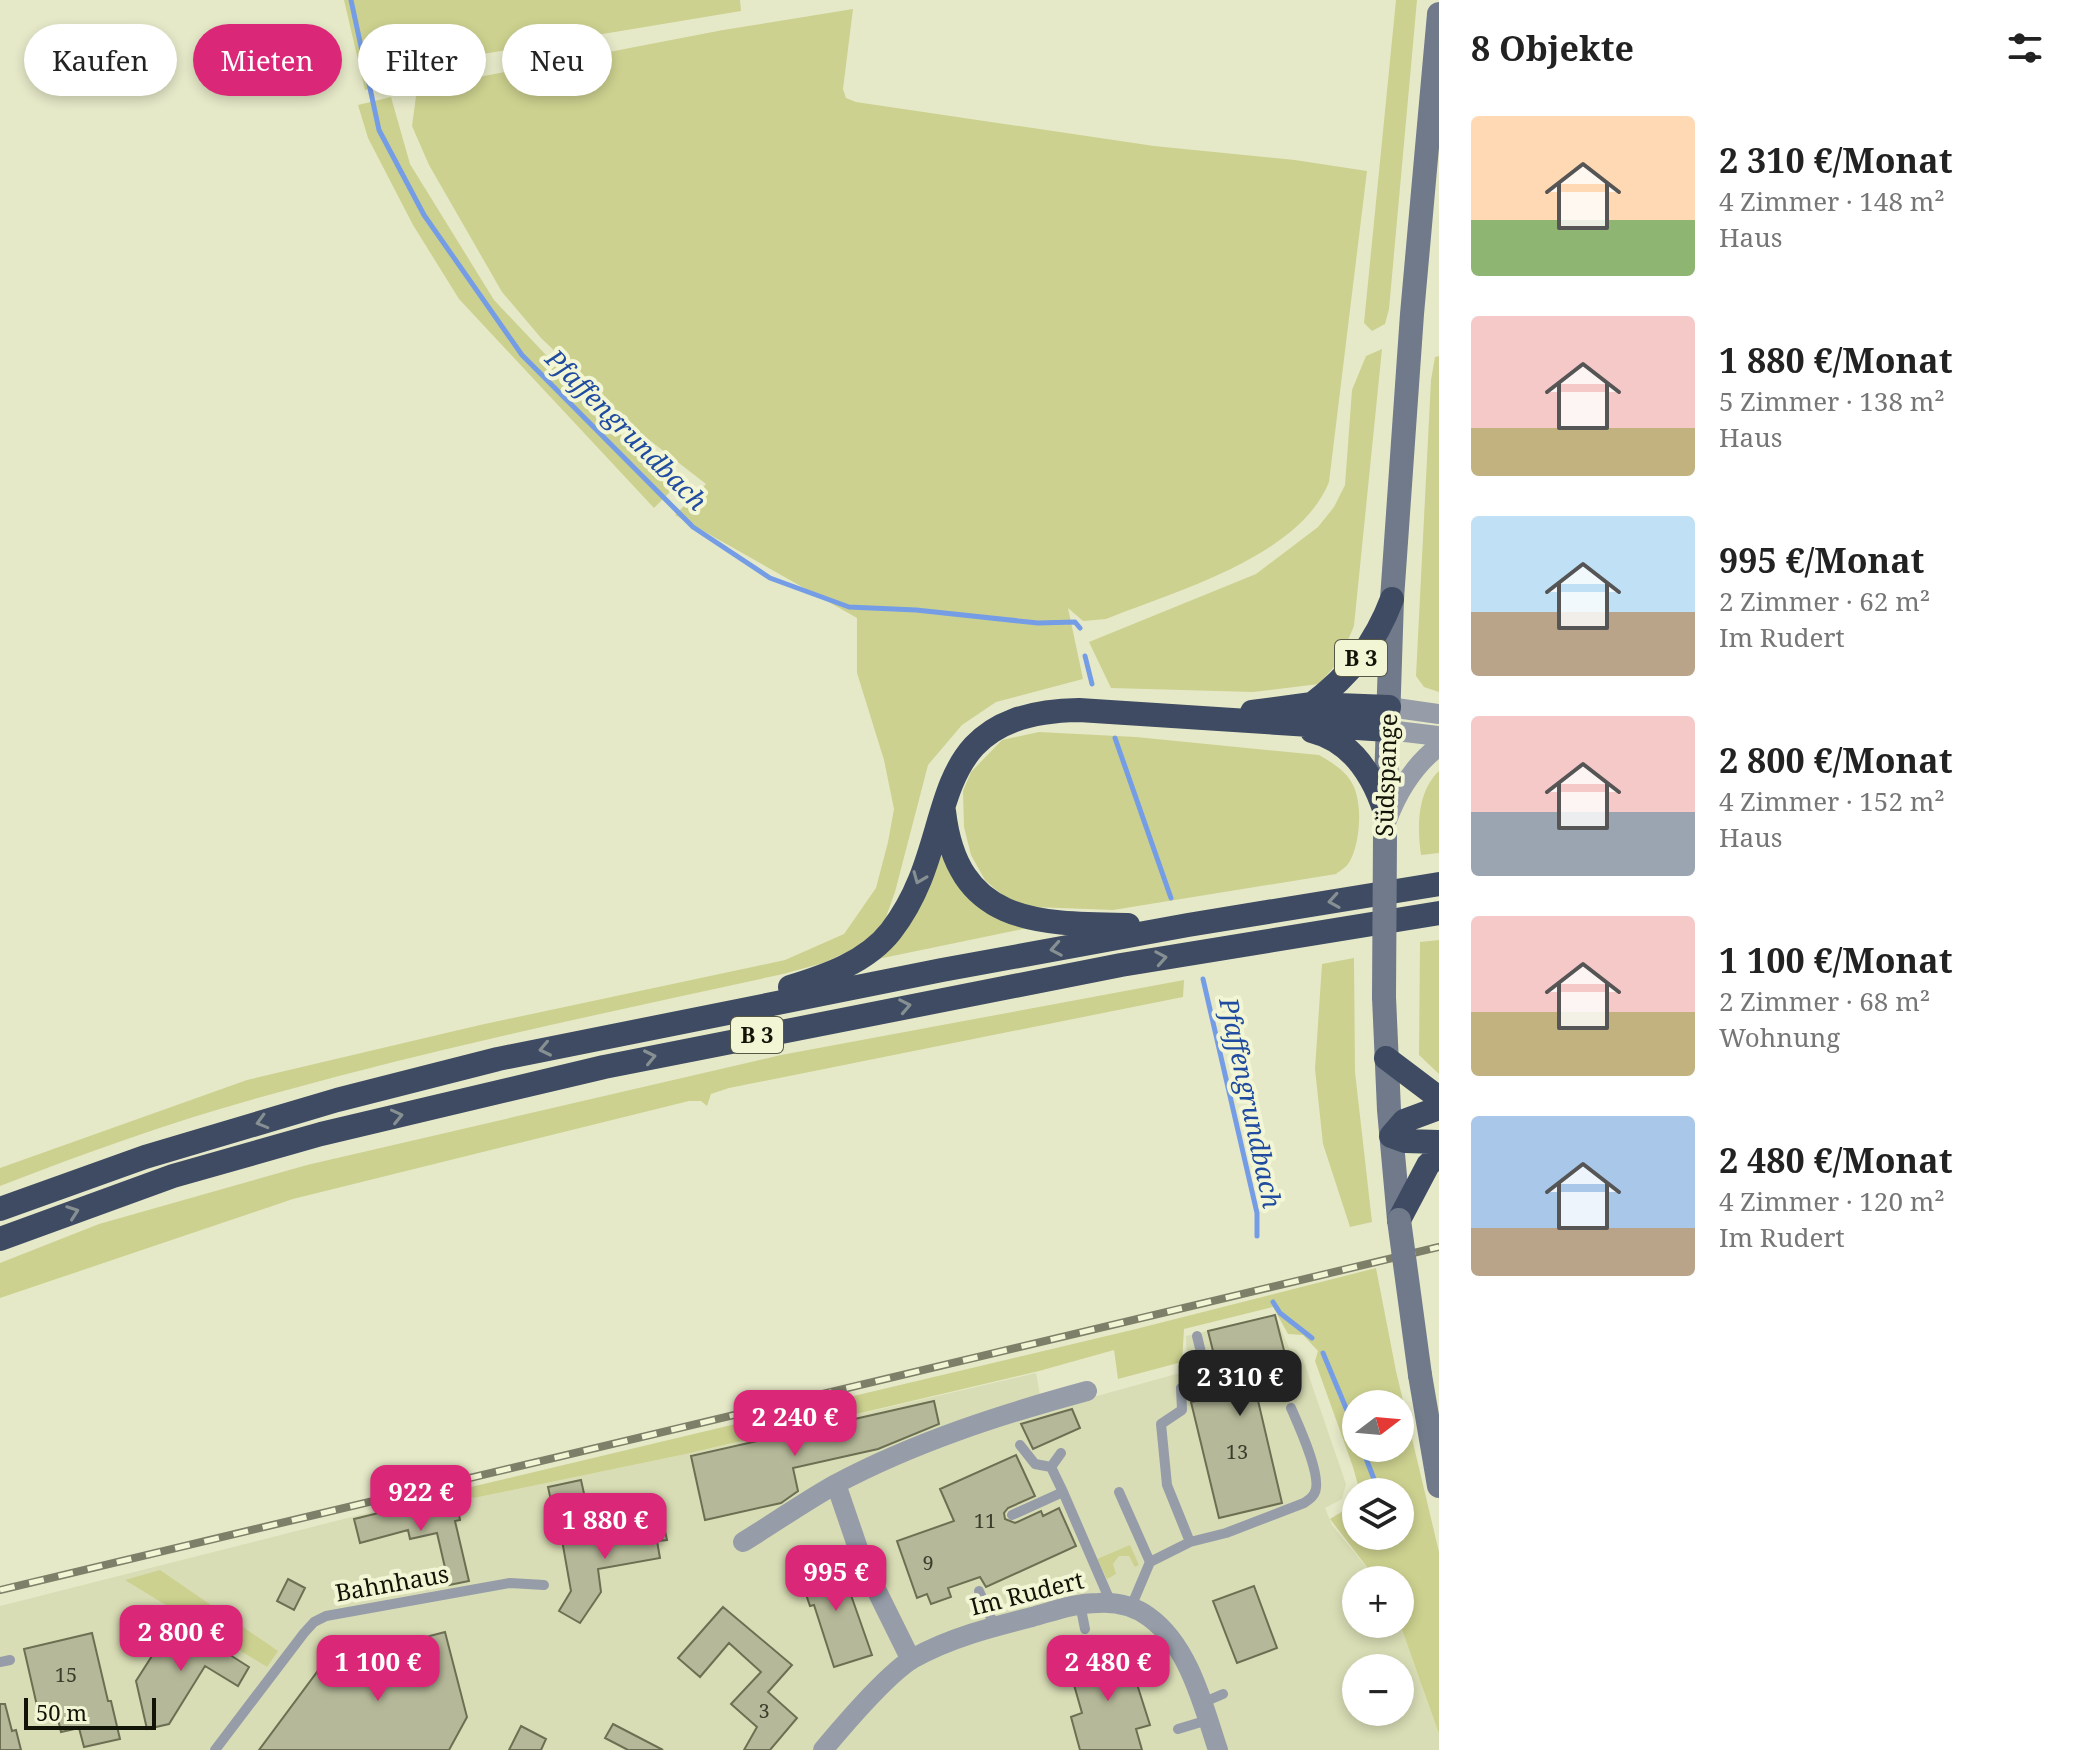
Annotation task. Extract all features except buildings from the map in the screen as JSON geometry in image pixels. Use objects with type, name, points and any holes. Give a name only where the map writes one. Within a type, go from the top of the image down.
[{"type":"highway","name":"B 3","points":[[1312,704],[1336,686],[1357,664],[1374,639],[1392,599]]},
{"type":"highway","name":"B 3","points":[[1210,717],[1312,704],[1388,719]]},
{"type":"highway","name":"B 3","points":[[677,1022],[808,982],[837,970],[876,947],[890,932],[912,894],[952,778],[971,747],[982,736],[1013,720],[1055,710],[1079,710],[1210,717],[1294,726],[1320,733],[1343,746],[1363,764],[1377,786],[1385,825]]},
{"type":"highway","name":"B 3","points":[[1294,726],[1388,719]]},
{"type":"highway","name":"B 3","points":[[944,804],[946,828],[962,869],[972,886],[1006,911],[1051,923],[1188,925]]},
{"type":"highway","name":"B 3","points":[[0,1209],[145,1157],[337,1100],[498,1059],[1188,925],[1439,884]]},
{"type":"highway","name":"B 3","points":[[0,1239],[173,1176],[321,1134],[604,1067],[1106,968],[1439,913]]},
{"type":"highway","points":[[1386,1058],[1423,1089],[1439,1098]]},
{"type":"highway","points":[[1439,1108],[1404,1121],[1391,1136],[1422,1143],[1439,1142]]},
{"type":"highway","points":[[1399,1220],[1406,1184],[1439,1154]]},
{"type":"main road","name":"Südspange","points":[[1406,1184],[1391,1136],[1386,1058],[1385,825],[1392,599],[1412,314],[1439,14]]},
{"type":"main road","points":[[1399,1220],[1439,1486]]},
{"type":"street","points":[[1388,719],[1439,714]]},
{"type":"street","points":[[1388,719],[1439,736]]},
{"type":"street","points":[[1385,825],[1410,775],[1439,746]]},
{"type":"street","points":[[743,1542],[836,1484],[912,1449],[1017,1410],[1087,1391]]},
{"type":"street","points":[[836,1484],[868,1575],[911,1660]]},
{"type":"street","name":"Im Rudert","points":[[823,1750],[911,1660],[995,1627],[1080,1604],[1121,1605]]},
{"type":"street","points":[[1121,1605],[1152,1619],[1171,1639],[1205,1711],[1218,1750]]},
{"type":"lane","points":[[1190,1542],[1167,1485],[1161,1424],[1182,1410],[1181,1388],[1208,1381],[1197,1336]]},
{"type":"lane","points":[[1051,1467],[1121,1605],[1150,1562],[1190,1542],[1226,1533],[1304,1503],[1315,1494],[1318,1484],[1313,1466],[1291,1408]]},
{"type":"lane","points":[[1020,1445],[1035,1464],[1051,1467]]},
{"type":"lane","points":[[1051,1467],[1061,1453]]},
{"type":"lane","points":[[1012,1515],[1063,1492]]},
{"type":"lane","points":[[1119,1492],[1150,1562]]},
{"type":"lane","name":"Bahnhaus","points":[[215,1750],[314,1622],[326,1616],[510,1583],[544,1585]]},
{"type":"lane","points":[[979,1591],[995,1627]]},
{"type":"lane","points":[[1080,1604],[1085,1629]]},
{"type":"lane","points":[[1178,1729],[1223,1694]]},
{"type":"shaded area","points":[[344,0],[740,0],[741,11],[612,32],[612,24],[502,24],[502,51],[486,53],[486,24],[358,24],[358,60]]},
{"type":"shaded area","points":[[1396,0],[1417,0],[1389,309],[1385,324],[1372,331],[1364,323]]},
{"type":"shaded area","points":[[853,9],[843,89],[846,98],[856,102],[1154,146],[1295,160],[1367,171],[1329,482],[1314,508],[1291,531],[1264,551],[1199,583],[1106,619],[1083,621],[1068,608],[1083,679],[996,702],[962,725],[928,765],[885,920],[864,944],[823,963],[783,974],[465,1045],[241,1103],[136,1136],[0,1186],[0,1168],[247,1080],[480,1025],[785,960],[844,934],[876,888],[894,809],[884,760],[857,673],[857,618],[675,515],[706,484],[639,432],[541,338],[502,292],[429,165],[412,126],[416,96],[486,96],[486,76],[502,73],[502,96],[612,96],[612,51]]},
{"type":"shaded area","points":[[391,97],[410,164],[494,300],[628,442],[678,484],[654,508],[459,299],[413,225],[368,138],[358,105]]},
{"type":"shaded area","points":[[1382,349],[1354,626],[1339,661],[1319,684],[1253,692],[1111,688],[1089,642],[1256,574],[1318,527],[1334,507],[1345,485],[1352,390],[1366,356]]},
{"type":"shaded area","points":[[1439,356],[1439,692],[1424,687],[1416,676],[1431,380],[1435,357]]},
{"type":"shaded area","points":[[1039,732],[1136,737],[1319,755],[1343,772],[1356,793],[1359,823],[1350,861],[1336,874],[1113,910],[1033,907],[1008,900],[985,880],[971,855],[964,827],[963,791],[971,772],[1002,740]]},
{"type":"shaded area","points":[[1439,771],[1439,853],[1421,855],[1420,810],[1426,789]]},
{"type":"shaded area","points":[[939,835],[957,868],[1033,927],[878,959],[913,919]]},
{"type":"shaded area","points":[[1439,940],[1439,1074],[1419,1055],[1420,942]]},
{"type":"shaded area","points":[[1354,958],[1355,1072],[1372,1222],[1350,1227],[1323,1144],[1315,1069],[1322,964]]},
{"type":"shaded area","points":[[1184,980],[1183,997],[729,1088],[711,1094],[707,1106],[701,1101],[689,1101],[293,1199],[0,1298],[0,1263],[99,1224],[307,1165],[781,1055]]},
{"type":"shaded area","points":[[1376,1268],[1401,1390],[1342,1390],[1342,1436],[1315,1361],[1318,1351],[1303,1335],[1288,1334],[1273,1307],[1184,1329],[1182,1362],[1118,1379],[1114,1350],[1039,1371],[686,1454],[474,1498],[454,1491],[1136,1329]]},
{"type":"shaded area","points":[[1275,1315],[1289,1348],[1296,1350],[1303,1359],[1344,1478],[1342,1499],[1325,1508],[1332,1525],[1342,1537],[1342,1550],[1352,1550],[1366,1566],[1342,1566],[1342,1638],[1405,1638],[1411,1654],[1342,1654],[1342,1726],[1414,1726],[1414,1663],[1439,1734],[1439,1750],[0,1750],[0,1606],[454,1491],[474,1498],[686,1454],[1036,1373],[1043,1411],[1187,1371],[1186,1336]]},
{"type":"shaded area","points":[[1414,1447],[1439,1552],[1439,1734],[1414,1663],[1414,1654],[1411,1654],[1405,1638],[1414,1638],[1414,1566],[1366,1566],[1354,1550],[1414,1550],[1414,1478],[1356,1478],[1351,1462],[1414,1462]]},
{"type":"shaded area","points":[[1342,1512],[1342,1535],[1330,1519]]},
{"type":"shaded area","points":[[1130,1545],[1139,1565],[1135,1567],[1129,1556],[1119,1556],[1113,1564],[1116,1574],[1107,1579],[1097,1559]]},
{"type":"shaded area","points":[[160,1570],[278,1651],[267,1667],[125,1580]]},
{"type":"waterway","name":"Pfaffengrundbach","points":[[351,0],[379,130],[424,215],[522,355],[693,527],[770,578],[849,607],[916,610],[1038,623],[1075,622],[1080,628]]},
{"type":"waterway","name":"Pfaffengrundbach","points":[[1085,656],[1092,684]]},
{"type":"waterway","name":"Pfaffengrundbach","points":[[1115,738],[1171,898]]},
{"type":"waterway","name":"Pfaffengrundbach","points":[[1203,979],[1257,1213],[1257,1236]]},
{"type":"waterway","name":"Pfaffengrundbach","points":[[1273,1302],[1280,1313],[1312,1338]]},
{"type":"waterway","name":"Pfaffengrundbach","points":[[1323,1353],[1342,1398]]},
{"type":"waterway","name":"Pfaffengrundbach","points":[[1367,1462],[1374,1478]]},
{"type":"railway","points":[[0,1590],[1439,1247]]}]
